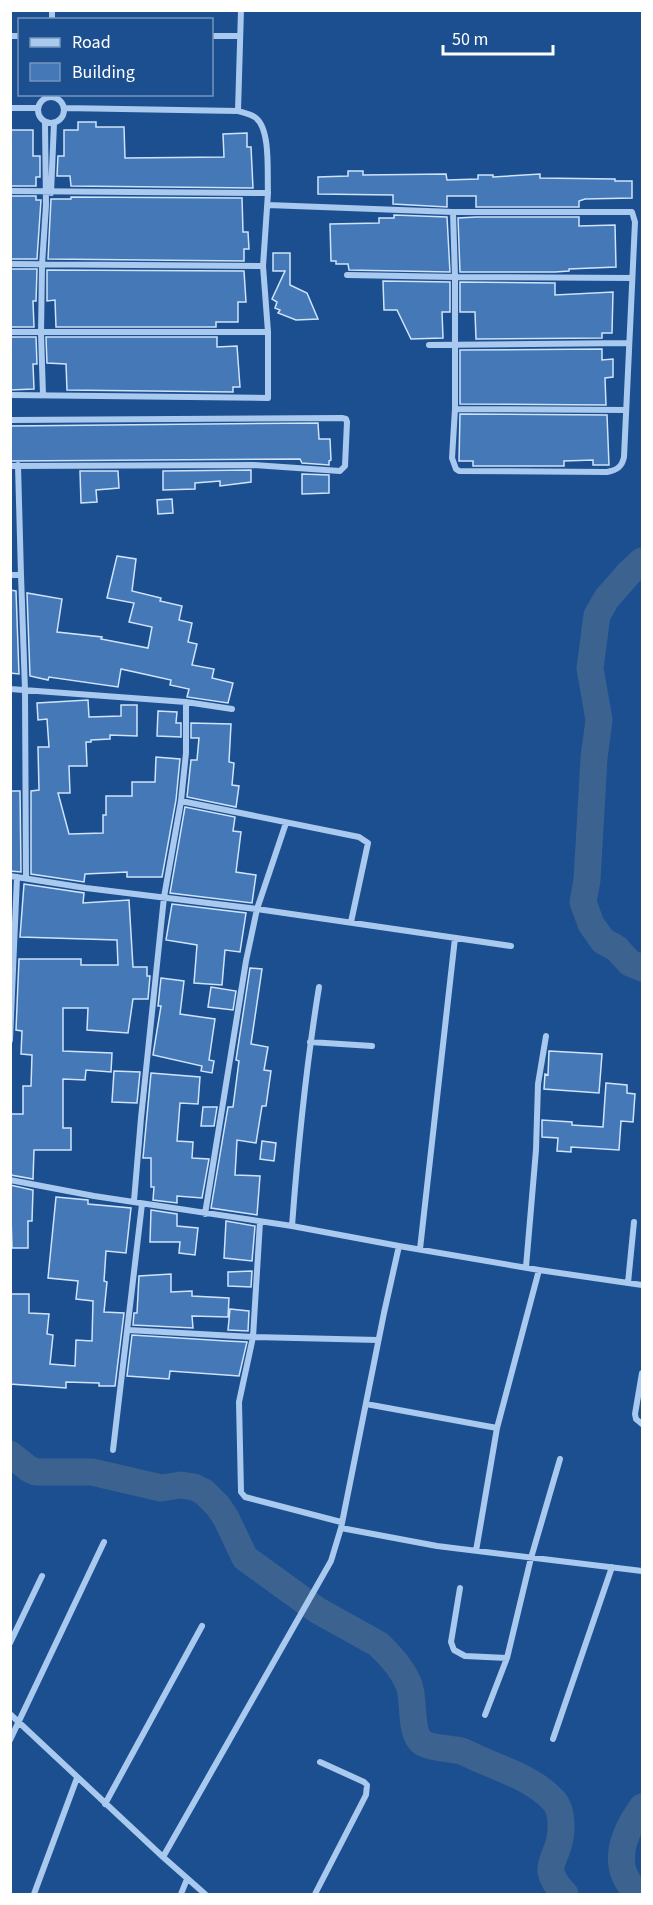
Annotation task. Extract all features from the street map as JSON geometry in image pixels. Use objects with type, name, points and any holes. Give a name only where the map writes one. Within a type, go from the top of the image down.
[{"type":"street","points":[[238,111],[240,10]]},
{"type":"street","points":[[213,36],[239,36]]},
{"type":"street","points":[[45,123],[54,123],[63,116],[64,108],[61,101],[50,96],[43,99],[37,108],[39,117],[45,123],[48,191]]},
{"type":"street","points":[[10,108],[37,108]]},
{"type":"street","points":[[10,395],[268,398],[268,332],[263,266],[268,205],[266,132],[257,118],[238,111],[64,108]]},
{"type":"street","points":[[43,395],[40,333],[42,265],[54,123]]},
{"type":"street","points":[[10,191],[268,193]]},
{"type":"street","points":[[268,205],[453,212],[630,211],[635,218],[626,410],[623,461],[616,470],[607,472],[459,471],[454,467],[452,458],[455,409],[453,212]]},
{"type":"street","points":[[10,264],[263,266]]},
{"type":"street","points":[[347,275],[632,278]]},
{"type":"street","points":[[10,332],[268,332]]},
{"type":"street","points":[[429,345],[629,343]]},
{"type":"street","points":[[455,409],[626,410]]},
{"type":"street","points":[[10,420],[342,418],[347,422],[346,461],[344,468],[340,471],[254,465],[14,466],[20,520],[21,627],[25,690],[26,878]]},
{"type":"street","points":[[10,520],[20,520]]},
{"type":"street","points":[[10,575],[21,575]]},
{"type":"street","points":[[10,689],[186,702],[232,709]]},
{"type":"street","points":[[134,1201],[164,897],[181,801],[186,753],[186,702]]},
{"type":"street","points":[[181,801],[359,837],[368,843],[351,922]]},
{"type":"street","points":[[205,1214],[246,961],[257,909],[286,823]]},
{"type":"street","points":[[10,1040],[14,877],[511,945]]},
{"type":"street","points":[[420,1249],[455,938]]},
{"type":"street","points":[[292,1226],[299,1132],[319,987]]},
{"type":"street","points":[[526,1267],[536,1150],[538,1083],[546,1036]]},
{"type":"street","points":[[310,1042],[372,1046]]},
{"type":"street","points":[[10,1180],[93,1196],[292,1226],[539,1270],[642,1285]]},
{"type":"street","points":[[113,1450],[142,1204]]},
{"type":"street","points":[[260,1222],[253,1337],[239,1402],[241,1492],[245,1497],[341,1525],[437,1546],[642,1571]]},
{"type":"street","points":[[628,1283],[634,1222]]},
{"type":"street","points":[[163,1857],[331,1561],[341,1525],[399,1245]]},
{"type":"street","points":[[476,1551],[497,1428],[539,1270]]},
{"type":"street","points":[[128,1330],[253,1337],[378,1340]]},
{"type":"street","points":[[642,1373],[634,1414],[642,1424]]},
{"type":"street","points":[[366,1404],[497,1428]]},
{"type":"street","points":[[485,1715],[507,1658],[531,1558],[560,1459]]},
{"type":"street","points":[[10,1740],[104,1542]]},
{"type":"street","points":[[553,1739],[612,1567]]},
{"type":"street","points":[[10,1643],[42,1576]]},
{"type":"street","points":[[460,1588],[452,1642],[454,1650],[465,1656],[507,1658]]},
{"type":"street","points":[[105,1803],[202,1626]]},
{"type":"street","points":[[10,1714],[205,1894]]},
{"type":"street","points":[[315,1894],[366,1795],[367,1785],[320,1762]]},
{"type":"street","points":[[34,1894],[78,1778]]},
{"type":"street","points":[[181,1894],[187,1879]]},
{"type":"building","points":[[78,122],[96,122],[96,127],[124,127],[125,158],[224,157],[223,134],[247,133],[247,147],[251,147],[253,188],[71,186],[70,176],[57,176],[58,156],[64,156],[64,130],[78,130]]},
{"type":"building","points":[[11,130],[33,130],[33,156],[40,156],[40,177],[36,177],[36,186],[10,186]]},
{"type":"building","points":[[348,171],[363,171],[363,175],[446,174],[447,180],[478,179],[478,175],[493,175],[493,177],[540,174],[540,178],[615,179],[615,181],[632,181],[632,198],[585,199],[579,201],[579,207],[476,207],[476,196],[447,196],[447,207],[393,204],[393,195],[318,194],[318,177],[348,176]]},
{"type":"building","points":[[10,196],[36,196],[36,200],[41,200],[37,259],[10,259]]},
{"type":"building","points":[[71,197],[242,198],[243,232],[248,232],[249,249],[244,249],[244,261],[48,259],[51,199],[71,199]]},
{"type":"building","points":[[394,215],[447,217],[450,272],[349,270],[348,264],[336,264],[336,261],[331,261],[330,224],[379,223],[379,218],[394,218]]},
{"type":"building","points":[[579,217],[579,226],[615,225],[616,267],[569,269],[569,271],[555,272],[460,272],[458,218]]},
{"type":"building","points":[[273,253],[290,253],[290,285],[307,293],[318,319],[296,320],[278,313],[280,310],[275,308],[277,302],[272,299],[285,271],[273,271]]},
{"type":"building","points":[[10,269],[37,269],[36,301],[33,301],[34,327],[10,327]]},
{"type":"building","points":[[47,270],[244,271],[246,302],[238,302],[238,322],[216,322],[216,327],[56,327],[55,300],[47,301]]},
{"type":"building","points":[[383,281],[450,282],[450,312],[442,312],[443,338],[411,339],[397,310],[384,310]]},
{"type":"building","points":[[460,282],[555,283],[555,295],[613,292],[612,333],[602,333],[602,338],[476,339],[475,312],[460,312]]},
{"type":"building","points":[[10,337],[36,337],[37,364],[33,364],[34,389],[10,390]]},
{"type":"building","points":[[46,337],[217,337],[217,347],[237,346],[240,387],[233,387],[233,392],[67,390],[66,364],[47,363]]},
{"type":"building","points":[[602,349],[602,360],[613,359],[613,377],[605,378],[606,405],[460,404],[460,350]]},
{"type":"building","points":[[460,414],[607,415],[609,465],[593,465],[593,460],[564,461],[564,466],[473,466],[473,461],[459,461]]},
{"type":"building","points":[[318,423],[319,439],[330,439],[331,460],[329,465],[302,463],[300,459],[10,461],[10,426]]},
{"type":"building","points":[[251,470],[251,482],[220,486],[220,481],[195,483],[195,489],[163,490],[163,471]]},
{"type":"building","points":[[80,471],[118,471],[119,488],[96,490],[97,502],[81,503]]},
{"type":"building","points":[[302,474],[329,475],[329,493],[302,494]]},
{"type":"building","points":[[172,499],[173,513],[158,514],[157,500]]},
{"type":"building","points":[[117,556],[136,559],[132,591],[182,606],[179,620],[192,623],[188,642],[197,644],[192,665],[214,669],[212,678],[233,683],[228,703],[187,697],[189,689],[170,685],[171,680],[121,669],[118,687],[30,676],[27,593],[62,599],[57,632],[102,637],[101,639],[148,648],[152,627],[129,622],[134,603],[107,598]]},
{"type":"building","points":[[10,590],[16,591],[19,674],[10,673]]},
{"type":"building","points":[[88,700],[89,717],[121,716],[121,705],[137,705],[137,736],[110,735],[110,739],[86,742],[87,766],[69,766],[70,793],[58,793],[69,834],[103,833],[106,796],[132,796],[132,782],[155,782],[156,757],[180,759],[176,800],[162,877],[127,877],[127,872],[85,874],[84,882],[31,874],[31,791],[39,790],[38,747],[49,747],[47,719],[38,720],[37,703]]},
{"type":"building","points":[[158,711],[177,712],[176,723],[181,723],[181,737],[157,736]]},
{"type":"building","points":[[191,723],[231,724],[229,762],[234,763],[232,785],[239,786],[236,807],[187,797],[191,760],[197,760],[199,738],[191,738]]},
{"type":"building","points":[[10,791],[20,791],[21,872],[10,871]]},
{"type":"building","points":[[185,807],[235,817],[233,831],[241,832],[236,872],[256,875],[252,903],[170,893]]},
{"type":"building","points":[[24,884],[84,893],[83,903],[129,900],[133,967],[147,967],[147,976],[150,976],[148,999],[133,999],[128,1033],[87,1030],[88,1008],[63,1008],[63,1051],[112,1053],[111,1072],[86,1070],[85,1080],[63,1079],[63,1128],[71,1128],[71,1150],[34,1150],[33,1179],[11,1175],[11,1114],[23,1114],[23,1086],[31,1086],[32,1055],[21,1054],[22,1031],[16,1030],[19,959],[81,959],[81,965],[118,965],[117,940],[20,937]]},
{"type":"building","points":[[172,904],[246,913],[240,952],[225,950],[222,985],[194,983],[197,945],[166,940]]},
{"type":"building","points":[[250,968],[262,969],[251,1044],[268,1047],[264,1070],[271,1071],[266,1106],[262,1106],[256,1143],[237,1140],[235,1175],[260,1176],[257,1215],[211,1208],[228,1107],[233,1107],[239,1061],[236,1060]]},
{"type":"building","points":[[161,978],[184,981],[180,1014],[215,1019],[209,1060],[214,1061],[212,1073],[201,1071],[202,1066],[153,1055],[161,1006],[158,1006]]},
{"type":"building","points":[[211,987],[236,991],[233,1010],[208,1007]]},
{"type":"building","points":[[549,1051],[602,1054],[599,1093],[544,1089],[545,1074],[548,1075]]},
{"type":"building","points":[[114,1071],[140,1072],[137,1103],[112,1102]]},
{"type":"building","points":[[151,1073],[200,1077],[198,1104],[180,1103],[177,1141],[193,1142],[192,1158],[209,1159],[202,1198],[177,1196],[177,1203],[153,1200],[151,1158],[143,1158]]},
{"type":"building","points":[[606,1083],[627,1085],[627,1093],[635,1094],[633,1122],[621,1121],[619,1150],[571,1147],[571,1152],[557,1151],[558,1138],[542,1137],[542,1120],[603,1127]]},
{"type":"building","points":[[203,1107],[217,1107],[214,1126],[201,1126]]},
{"type":"building","points":[[262,1141],[276,1143],[274,1161],[260,1159]]},
{"type":"building","points":[[10,1185],[33,1190],[32,1221],[28,1221],[28,1248],[12,1248]]},
{"type":"building","points":[[56,1197],[88,1200],[88,1204],[131,1208],[126,1253],[106,1251],[104,1281],[107,1282],[104,1312],[124,1313],[115,1386],[66,1382],[66,1388],[10,1384],[10,1294],[29,1294],[29,1313],[49,1314],[47,1334],[53,1335],[50,1364],[75,1366],[76,1340],[92,1341],[93,1301],[76,1299],[78,1281],[48,1278]]},
{"type":"building","points":[[151,1210],[177,1214],[177,1226],[198,1228],[195,1255],[179,1253],[180,1242],[150,1242]]},
{"type":"building","points":[[226,1221],[255,1226],[252,1261],[224,1258]]},
{"type":"building","points":[[252,1271],[251,1287],[228,1286],[228,1272]]},
{"type":"building","points":[[171,1274],[171,1292],[192,1291],[192,1296],[229,1298],[228,1317],[192,1316],[193,1328],[133,1325],[134,1313],[137,1313],[139,1276]]},
{"type":"building","points":[[230,1309],[249,1311],[248,1331],[228,1330]]},
{"type":"building","points":[[132,1335],[247,1342],[239,1376],[170,1371],[169,1379],[127,1376]]},
{"type":"waterway","points":[[642,561],[607,598],[597,615],[590,668],[599,720],[594,758],[587,880],[583,902],[591,924],[603,941],[616,948],[630,963],[642,968]]},
{"type":"waterway","points":[[10,1454],[36,1472],[92,1472],[161,1488],[181,1485],[194,1487],[204,1492],[226,1518],[245,1558],[317,1610],[378,1644],[392,1658],[409,1685],[414,1725],[423,1743],[464,1752],[534,1784],[553,1800],[559,1810],[561,1831],[551,1871],[554,1881],[565,1894]]},
{"type":"waterway","points":[[642,1807],[627,1832],[621,1860],[631,1886],[642,1894]]}]
